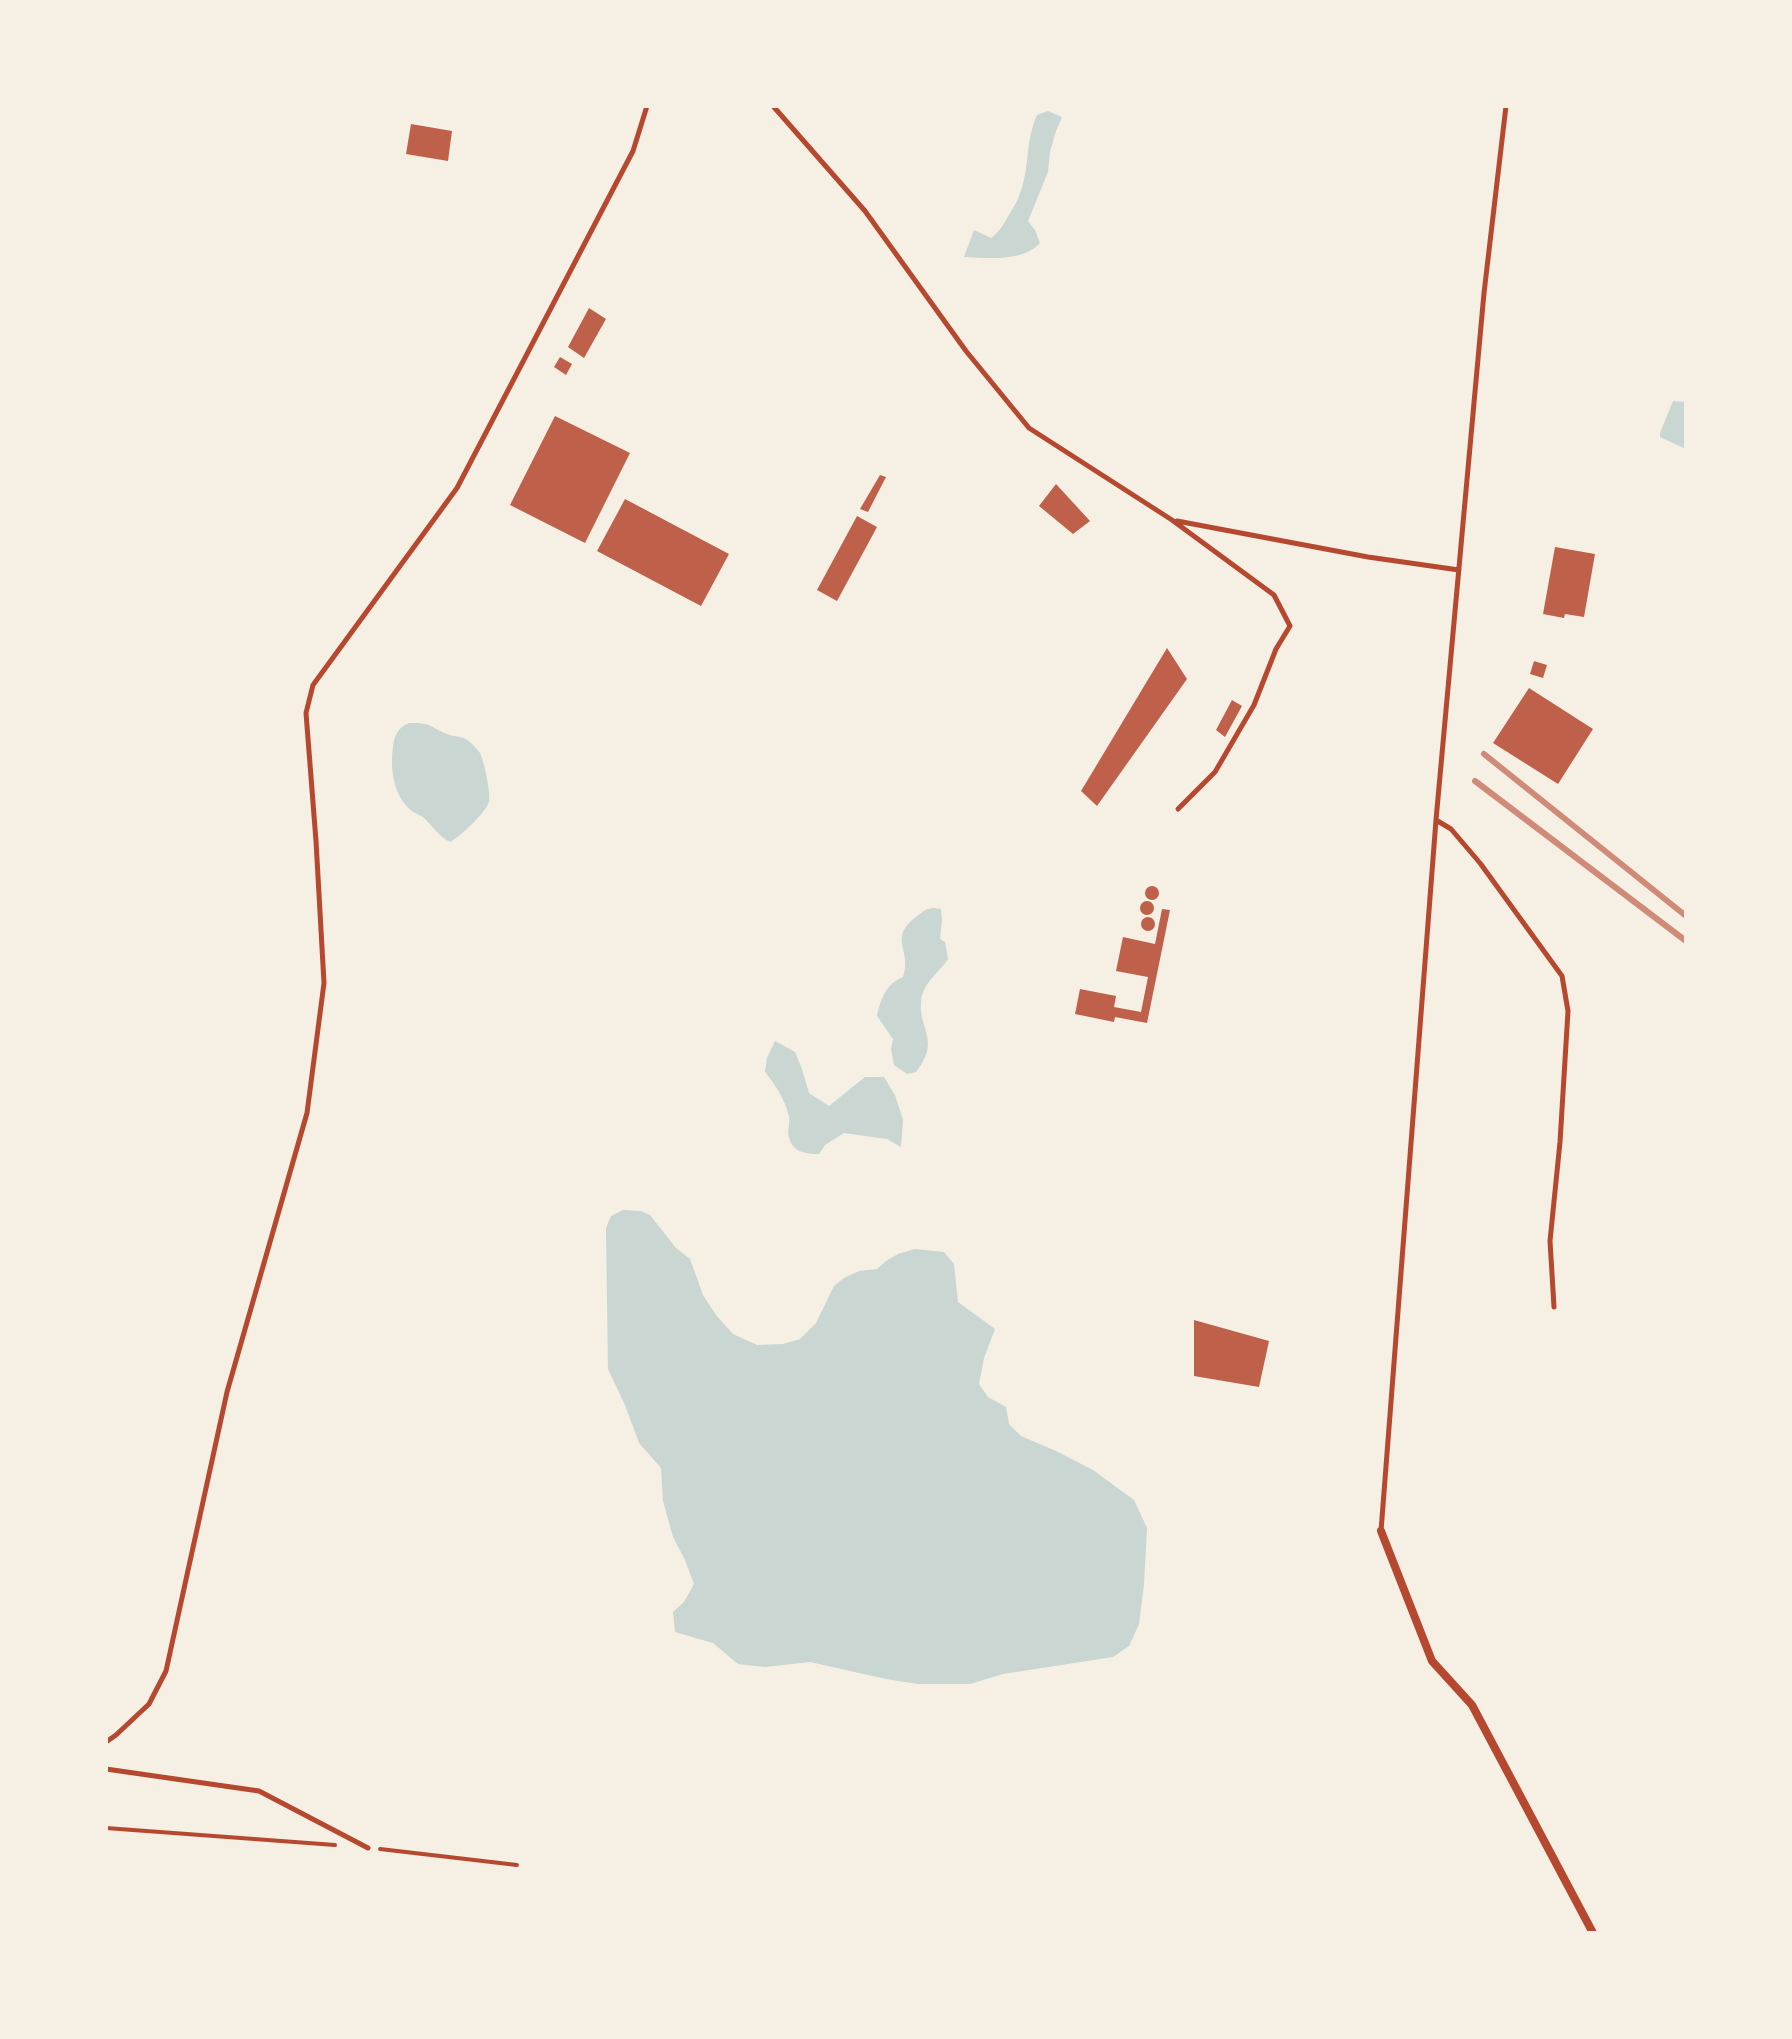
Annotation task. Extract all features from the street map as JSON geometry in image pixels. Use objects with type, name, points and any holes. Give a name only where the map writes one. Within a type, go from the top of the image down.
[{"type":"street","points":[[1381,1531],[1432,1661],[1472,1705],[1593,1933]]},
{"type":"lane","points":[[106,1742],[149,1704],[166,1671],[227,1392],[307,1113],[324,983],[306,713],[313,685],[457,488],[633,151],[647,106]]},
{"type":"lane","points":[[773,106],[865,211],[966,351],[1029,428],[1172,520],[1274,595],[1290,626],[1276,649],[1254,705],[1215,772],[1178,809]]},
{"type":"lane","points":[[1381,1531],[1436,820],[1484,293],[1506,106]]},
{"type":"lane","points":[[1172,520],[1368,557],[1459,570]]},
{"type":"lane","points":[[1436,820],[1451,829],[1480,863],[1562,976],[1568,1011],[1550,1241],[1554,1307]]},
{"type":"lane","points":[[106,1769],[259,1791],[368,1848]]},
{"type":"path","points":[[106,1828],[337,1846]]},
{"type":"path","points":[[368,1848],[517,1865]]},
{"type":"shaded area","points":[[1048,111],[1062,117],[1050,152],[1048,172],[1028,221],[1040,243],[1015,256],[964,257],[974,230],[991,238],[1002,227],[1015,205],[1025,176],[1033,125],[1037,115]]},
{"type":"shaded area","points":[[1673,401],[1686,402],[1686,449],[1660,437]]},
{"type":"shaded area","points":[[409,723],[427,725],[465,739],[482,757],[489,802],[472,824],[450,842],[406,805],[394,782],[394,743],[399,729]]},
{"type":"shaded area","points":[[933,908],[941,909],[940,939],[945,942],[948,959],[922,995],[927,1050],[916,1072],[907,1074],[894,1065],[893,1039],[877,1016],[885,992],[903,977],[903,932],[916,917]]},
{"type":"shaded area","points":[[775,1041],[795,1052],[809,1093],[829,1106],[865,1077],[884,1077],[895,1095],[903,1120],[901,1147],[887,1139],[844,1133],[825,1145],[819,1154],[796,1149],[789,1137],[789,1117],[785,1105],[765,1072]]},
{"type":"shaded area","points":[[623,1210],[650,1215],[676,1248],[690,1259],[703,1295],[716,1315],[733,1334],[757,1345],[783,1344],[800,1339],[816,1323],[834,1286],[844,1278],[859,1271],[877,1269],[898,1254],[915,1249],[944,1252],[954,1264],[958,1302],[995,1329],[984,1358],[979,1384],[988,1397],[1006,1407],[1009,1424],[1021,1436],[1093,1470],[1134,1500],[1147,1528],[1139,1624],[1129,1646],[1113,1657],[1003,1674],[970,1684],[918,1684],[810,1662],[765,1667],[738,1664],[713,1643],[675,1632],[673,1612],[684,1602],[694,1584],[673,1537],[663,1501],[661,1468],[639,1443],[608,1369],[606,1228],[611,1216]]},
{"type":"building","points":[[411,124],[452,131],[448,161],[406,154]]},
{"type":"building","points":[[589,308],[606,319],[584,358],[568,347]]},
{"type":"building","points":[[560,357],[572,364],[566,375],[554,367]]},
{"type":"building","points":[[555,416],[630,453],[585,543],[510,505]]},
{"type":"building","points":[[880,475],[886,477],[868,512],[860,509]]},
{"type":"building","points":[[1056,484],[1090,521],[1073,534],[1039,506]]},
{"type":"building","points":[[625,499],[729,554],[701,606],[597,551]]},
{"type":"building","points":[[857,516],[877,527],[837,601],[817,590]]},
{"type":"building","points":[[1555,547],[1595,554],[1584,617],[1565,614],[1564,618],[1543,614]]},
{"type":"building","points":[[1167,648],[1187,679],[1097,806],[1081,791]]},
{"type":"building","points":[[1534,661],[1547,665],[1543,678],[1530,674]]},
{"type":"building","points":[[1529,688],[1593,729],[1558,784],[1493,743]]},
{"type":"building","points":[[1232,700],[1242,706],[1225,737],[1216,730]]},
{"type":"building","points":[[1152,886],[1159,893],[1152,900],[1145,893]]},
{"type":"building","points":[[1147,901],[1154,908],[1147,915],[1140,908]]},
{"type":"building","points":[[1162,909],[1170,910],[1147,1023],[1115,1017],[1114,1022],[1075,1014],[1080,989],[1116,996],[1114,1007],[1141,1012],[1148,977],[1116,971],[1123,937],[1155,944]]},
{"type":"building","points":[[1148,917],[1155,924],[1148,931],[1141,924]]},
{"type":"building","points":[[1194,1320],[1269,1341],[1259,1387],[1194,1376]]},
{"type":"railway","points":[[1484,754],[1686,916]]},
{"type":"railway","points":[[1475,781],[1686,941]]}]
